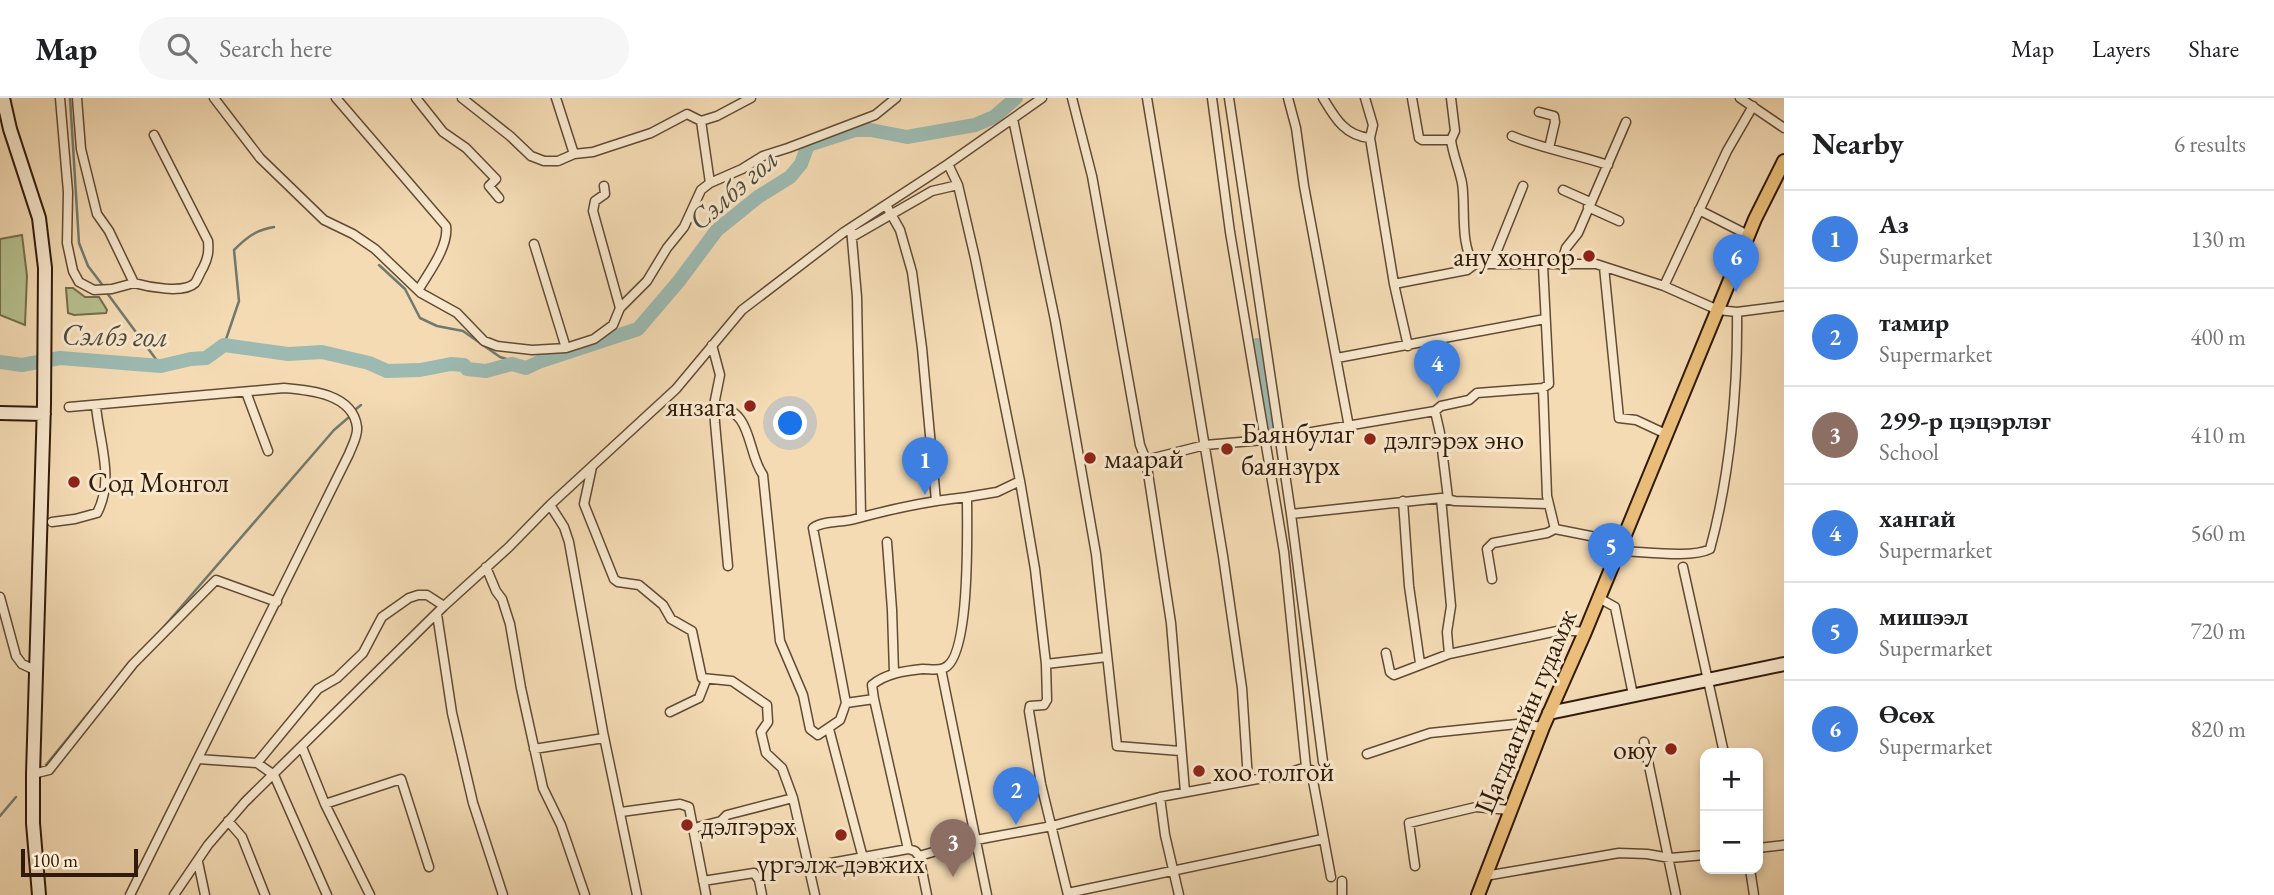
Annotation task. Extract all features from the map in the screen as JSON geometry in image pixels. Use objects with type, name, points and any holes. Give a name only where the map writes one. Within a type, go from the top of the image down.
[{"type":"main road","points":[[3,98],[10,129],[39,218],[45,268],[44,409],[33,774],[33,822],[40,895]]},
{"type":"main road","name":"Цагдаагийн гудамж","points":[[1478,895],[1509,810],[1665,434],[1748,235],[1784,161]]},
{"type":"main road","points":[[0,413],[44,409]]},
{"type":"main road","points":[[1549,713],[1784,664]]},
{"type":"street","points":[[60,98],[68,192],[69,256],[79,282],[97,291],[134,283],[172,289],[189,287],[196,282],[209,255],[208,241],[154,135]]},
{"type":"street","points":[[77,98],[83,160],[97,214],[109,231],[134,283]]},
{"type":"street","points":[[214,98],[260,158],[324,220],[353,234],[375,250],[419,289],[457,313],[484,341],[497,346],[532,350],[566,348],[594,339],[607,331],[621,308],[646,281],[688,220],[701,190],[710,183],[742,169],[762,156],[876,115],[896,98]]},
{"type":"street","points":[[336,98],[446,226],[441,249],[419,289]]},
{"type":"street","points":[[416,98],[443,132],[466,148],[496,179],[489,186],[499,198]]},
{"type":"street","points":[[462,98],[475,103],[531,156],[558,161],[574,153],[593,152],[651,133],[687,114],[701,121],[717,116],[751,98]]},
{"type":"street","points":[[556,98],[574,153]]},
{"type":"street","points":[[174,895],[228,821],[444,606],[676,389],[732,319],[752,301],[886,205],[1042,98]]},
{"type":"street","points":[[1072,98],[1092,176],[1140,445],[1146,460],[1171,623],[1185,792]]},
{"type":"street","points":[[1147,98],[1205,445],[1242,688],[1248,780]]},
{"type":"street","points":[[1212,98],[1230,232],[1285,565],[1307,764],[1304,769]]},
{"type":"street","points":[[1229,98],[1291,514],[1322,762]]},
{"type":"street","points":[[1288,98],[1296,128],[1304,186],[1349,427]]},
{"type":"street","points":[[1323,98],[1332,114],[1348,132],[1370,138]]},
{"type":"street","points":[[1365,98],[1373,125],[1370,138],[1394,284],[1408,346]]},
{"type":"street","points":[[1412,98],[1419,138],[1451,140]]},
{"type":"street","points":[[1451,98],[1455,131],[1451,140],[1455,164],[1462,182],[1468,253],[1475,264]]},
{"type":"street","points":[[1741,98],[1784,128]]},
{"type":"street","points":[[1664,286],[1727,151],[1753,106]]},
{"type":"street","points":[[1539,111],[1554,116],[1549,148]]},
{"type":"street","points":[[1013,119],[1058,333],[1096,554],[1117,746],[1180,751]]},
{"type":"street","points":[[701,121],[710,183]]},
{"type":"street","points":[[1561,265],[1566,248],[1578,233],[1626,122]]},
{"type":"street","points":[[1512,136],[1547,150],[1549,148],[1608,165]]},
{"type":"street","points":[[948,164],[958,185],[1020,481],[1033,556],[1046,664],[1047,703],[1028,707],[1041,784],[1068,894],[1323,839]]},
{"type":"street","points":[[851,232],[892,215],[932,191],[958,185]]},
{"type":"street","points":[[604,186],[605,194],[595,201],[593,211],[621,308]]},
{"type":"street","points":[[1492,263],[1523,186]]},
{"type":"street","points":[[1563,190],[1619,221]]},
{"type":"street","points":[[886,205],[908,250],[912,272],[936,500]]},
{"type":"street","points":[[1699,210],[1748,235]]},
{"type":"street","points":[[851,232],[858,297],[861,517]]},
{"type":"street","points":[[534,244],[566,348]]},
{"type":"street","points":[[1394,284],[1467,270],[1475,264],[1596,264],[1664,286],[1718,310],[1737,312],[1784,306]]},
{"type":"street","points":[[1146,460],[1205,445],[1279,438],[1435,411],[1441,406],[1469,400],[1477,393],[1543,388],[1549,384],[1543,265]]},
{"type":"street","points":[[1604,267],[1619,418],[1636,420],[1665,434]]},
{"type":"street","points":[[1492,579],[1487,549],[1493,542],[1535,536],[1555,529],[1620,546],[1682,553],[1710,549],[1728,453],[1738,363],[1737,312]]},
{"type":"street","points":[[1337,358],[1545,319]]},
{"type":"street","points":[[712,345],[720,375],[714,405],[728,566]]},
{"type":"street","points":[[69,407],[284,388],[307,390],[341,402],[357,425],[349,454],[130,895]]},
{"type":"street","points":[[1543,388],[1549,504],[1555,529]]},
{"type":"street","points":[[246,392],[268,451]]},
{"type":"street","points":[[714,405],[724,406],[741,421],[748,432],[754,460],[763,475],[780,641],[803,695],[810,729],[818,735],[840,720],[846,703],[813,528],[819,524],[936,500],[997,492],[1020,481]]},
{"type":"street","points":[[52,522],[97,513],[102,505],[106,476],[96,406]]},
{"type":"street","points":[[1435,411],[1440,433],[1445,498],[1451,607],[1447,632],[1449,654]]},
{"type":"street","points":[[592,467],[584,504],[614,579],[639,585],[663,605],[671,619],[692,631],[702,678],[736,683],[749,695],[767,705],[768,722],[761,732],[766,753],[782,768],[793,798],[814,895]]},
{"type":"street","points":[[908,849],[872,685],[894,673],[945,668],[954,659],[963,622],[967,565],[967,497]]},
{"type":"street","points":[[1291,514],[1445,498],[1455,501],[1549,504]]},
{"type":"street","points":[[1403,501],[1409,586],[1420,663]]},
{"type":"street","points":[[550,505],[564,527],[569,542],[604,738],[637,895]]},
{"type":"street","points":[[887,541],[894,673]]},
{"type":"street","points":[[486,566],[502,599],[510,624],[543,788],[561,825],[585,895]]},
{"type":"street","points":[[1683,567],[1723,748]]},
{"type":"street","points":[[33,774],[49,770],[133,664],[216,580],[277,602]]},
{"type":"street","points":[[257,763],[318,689],[337,678],[363,653],[382,617],[409,598],[418,595],[427,595],[444,606]]},
{"type":"street","points":[[0,597],[18,661],[36,670]]},
{"type":"street","points":[[1599,598],[1615,607],[1633,695]]},
{"type":"street","points":[[438,614],[452,713],[473,803],[503,895]]},
{"type":"street","points":[[1386,653],[1392,674],[1397,675],[1420,663],[1449,654],[1562,630],[1585,632]]},
{"type":"street","points":[[1046,664],[1107,657]]},
{"type":"street","points":[[941,669],[987,895]]},
{"type":"street","points":[[670,712],[699,698],[706,680]]},
{"type":"street","points":[[846,703],[874,699]]},
{"type":"street","points":[[1301,723],[1317,720]]},
{"type":"street","points":[[1367,754],[1430,733],[1517,724],[1543,727]]},
{"type":"street","points":[[829,729],[863,858]]},
{"type":"street","points":[[534,749],[604,738]]},
{"type":"street","points":[[1643,742],[1676,895]]},
{"type":"street","points":[[302,747],[325,804],[370,895]]},
{"type":"street","points":[[198,759],[257,763],[274,775],[327,895]]},
{"type":"street","points":[[919,856],[976,840],[1052,826],[1160,797],[1304,769],[1311,770],[1331,877]]},
{"type":"street","points":[[325,804],[401,779],[429,867]]},
{"type":"street","points":[[1160,797],[1165,835],[1179,895]]},
{"type":"street","points":[[694,828],[721,821],[727,815],[793,798]]},
{"type":"street","points":[[621,812],[684,804],[691,810],[706,895]]},
{"type":"street","points":[[1415,866],[1409,823],[1476,807],[1509,810]]},
{"type":"street","points":[[228,821],[242,837],[265,895]]},
{"type":"street","points":[[1763,847],[1784,845]]},
{"type":"street","points":[[809,867],[908,849],[919,856],[927,895]]},
{"type":"street","points":[[1485,876],[1619,853],[1647,854],[1670,859],[1700,856]]},
{"type":"street","points":[[198,862],[205,895]]},
{"type":"street","points":[[704,881],[754,873],[759,880],[762,895]]},
{"type":"street","points":[[1751,874],[1754,895]]},
{"type":"street","points":[[1342,881],[1342,895]]},
{"type":"green space","points":[[22,235],[27,276],[25,325],[0,315],[0,239]]},
{"type":"green space","points":[[66,288],[73,288],[85,297],[99,297],[107,310],[106,313],[68,313]]},
{"type":"waterway","points":[[70,98],[79,243],[88,266],[104,287]]},
{"type":"waterway","name":"Сэлбэ гол","points":[[0,362],[22,365],[60,358],[161,366],[206,358],[224,345],[288,354],[322,352],[369,363],[387,371],[420,370],[451,364],[486,371],[512,364],[526,368],[638,329],[679,281],[717,230],[758,197],[790,177],[801,164],[808,145],[855,130],[871,130],[907,137],[975,125],[994,117],[1016,98]]},
{"type":"waterway","name":"Сэлбэ гол","points":[[224,345],[239,301],[234,250],[252,235],[274,227]]},
{"type":"waterway","name":"Сэлбэ гол","points":[[379,265],[405,289],[420,318],[437,326],[463,331],[500,357],[522,364],[541,361]]},
{"type":"waterway","points":[[107,293],[161,366]]},
{"type":"waterway","points":[[1257,345],[1270,432]]},
{"type":"waterway","points":[[356,409],[361,405]]},
{"type":"waterway","points":[[162,629],[334,430],[348,418]]},
{"type":"waterway","points":[[46,765],[95,705]]},
{"type":"waterway","points":[[0,816],[16,797]]},
{"type":"place","name":"ану хонгор","points":[[1589,256]]},
{"type":"place","name":"Өсөх","points":[[1736,292]]},
{"type":"place","name":"хангай","points":[[1437,398]]},
{"type":"place","name":"янзага","points":[[750,406]]},
{"type":"place","name":"дэлгэрэх эно","points":[[1370,439]]},
{"type":"place","name":"Баянбулаг баянзүрх","points":[[1227,449]]},
{"type":"place","name":"маарай","points":[[1090,458]]},
{"type":"place","name":"Сод Монгол","points":[[74,482]]},
{"type":"place","name":"Аз","points":[[925,495]]},
{"type":"place","name":"мишээл","points":[[1611,581]]},
{"type":"place","name":"оюу","points":[[1671,749]]},
{"type":"place","name":"хоо толгой","points":[[1199,771]]},
{"type":"place","name":"дэлгэрэх","points":[[687,825]]},
{"type":"place","name":"тамир","points":[[1016,825]]},
{"type":"place","name":"үргэлж дэвжих","points":[[841,835]]},
{"type":"place","name":"299-р цэцэрлэг","points":[[953,877]]}]
